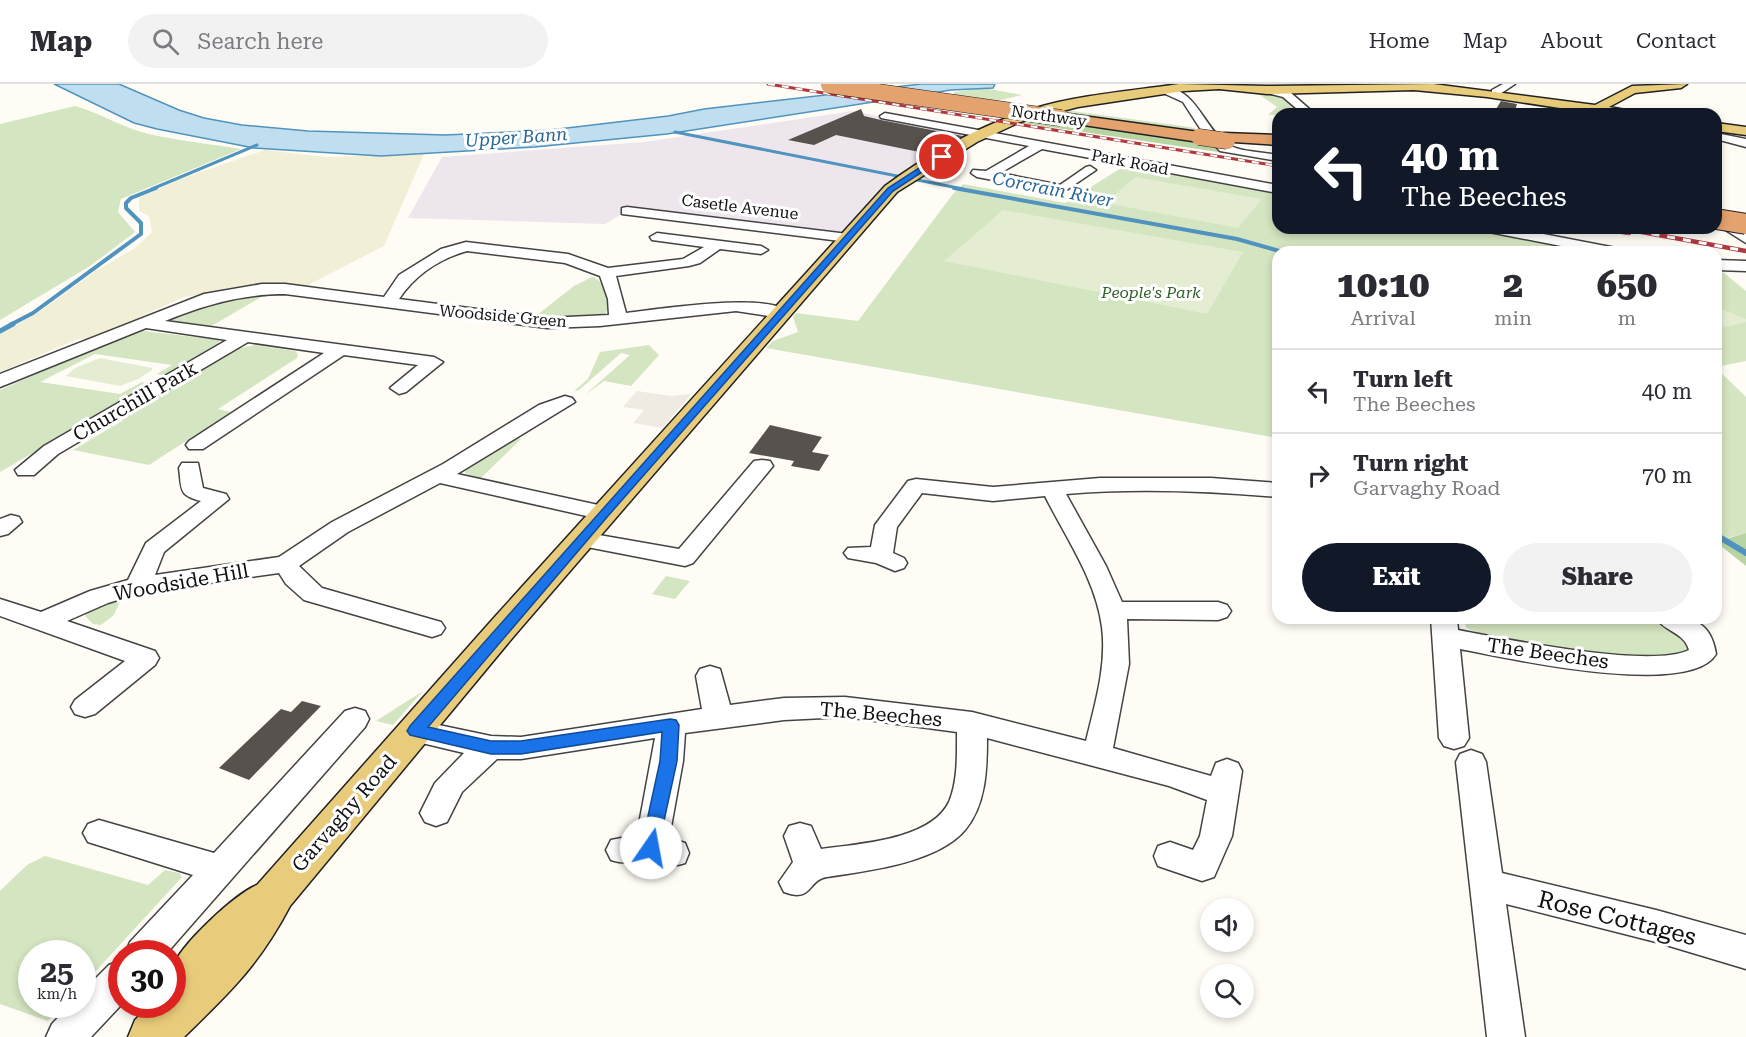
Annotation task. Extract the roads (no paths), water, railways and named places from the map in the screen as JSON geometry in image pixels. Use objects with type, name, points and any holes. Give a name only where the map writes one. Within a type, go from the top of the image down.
[{"type":"highway","name":"Northway","points":[[825,85],[1214,138],[1272,150]]},
{"type":"highway","points":[[1214,138],[1272,140]]},
{"type":"highway","points":[[1722,219],[1746,224]]},
{"type":"main road","points":[[1433,84],[1606,108]]},
{"type":"main road","points":[[1600,107],[1632,90],[1681,84]]},
{"type":"main road","name":"Garvaghy Road","points":[[161,1027],[218,974],[248,939],[275,893],[604,513],[848,238],[905,178],[982,134],[1015,119],[1047,110],[1186,85],[1215,85],[1272,92],[1305,88],[1393,85],[1449,89],[1563,108]]},
{"type":"main road","points":[[1722,129],[1743,138]]},
{"type":"street","points":[[1496,92],[1510,84]]},
{"type":"street","points":[[1304,108],[1294,93],[1305,88]]},
{"type":"street","points":[[1165,90],[1187,100],[1207,131],[1224,148],[1272,151]]},
{"type":"street","points":[[1272,92],[1298,102]]},
{"type":"street","name":"Park Road","points":[[885,116],[1272,188]]},
{"type":"street","points":[[1722,136],[1743,138]]},
{"type":"street","points":[[1040,145],[983,174],[1062,189],[1090,170]]},
{"type":"street","name":"Casetle Avenue","points":[[627,211],[848,238]]},
{"type":"street","points":[[1722,222],[1746,238]]},
{"type":"street","points":[[1521,234],[1584,246]]},
{"type":"street","points":[[657,237],[761,250]]},
{"type":"street","points":[[388,303],[405,278],[446,252],[466,246],[568,259],[607,273],[684,263],[695,260],[717,245]]},
{"type":"street","points":[[1722,265],[1746,266]]},
{"type":"street","points":[[607,273],[616,298],[618,319]]},
{"type":"street","name":"Woodside Green","points":[[204,299],[262,289],[285,289],[537,322],[618,319],[736,306],[781,313]]},
{"type":"street","name":"Churchill Park","points":[[0,381],[204,299]]},
{"type":"street","name":"Churchill Park","points":[[144,323],[434,362],[399,388]]},
{"type":"street","name":"Churchill Park","points":[[26,470],[51,450],[246,336]]},
{"type":"street","points":[[196,445],[341,349]]},
{"type":"street","points":[[432,628],[313,594],[295,578],[286,564],[312,542],[342,523],[437,476],[546,409],[565,402]]},
{"type":"street","points":[[582,539],[685,558],[762,466]]},
{"type":"street","points":[[138,585],[154,548],[218,499],[193,492],[190,468]]},
{"type":"street","points":[[437,476],[604,513]]},
{"type":"street","points":[[856,553],[888,559],[886,525],[899,512],[916,486],[993,494],[1100,485],[1189,485],[1272,490]]},
{"type":"street","points":[[1053,490],[1112,610],[1117,641],[1114,678],[1098,755]]},
{"type":"street","name":"Woodside Hill","points":[[44,621],[99,597],[138,585],[286,564]]},
{"type":"street","points":[[0,607],[146,658],[85,707]]},
{"type":"street","points":[[1112,610],[1218,612]]},
{"type":"street","name":"The Beeches","points":[[1488,883],[1462,750],[1445,628],[1573,661],[1680,664],[1699,659],[1703,654],[1703,648],[1697,637],[1682,624]]},
{"type":"street","points":[[710,676],[718,717]]},
{"type":"street","name":"The Beeches","points":[[416,731],[491,747],[521,748],[784,709],[845,707],[972,723],[1173,775],[1224,781],[1216,836],[1202,867],[1170,856]]},
{"type":"street","points":[[156,940],[355,719]]},
{"type":"street","points":[[802,861],[898,851],[938,836],[962,807],[971,765],[972,723]]},
{"type":"street","points":[[649,850],[668,761],[670,725]]},
{"type":"street","points":[[433,800],[491,747]]},
{"type":"street","points":[[99,833],[221,869]]},
{"type":"street","points":[[1488,883],[1506,1037]]},
{"type":"street","name":"Rose Cottages","points":[[1488,883],[1524,895],[1656,926],[1746,952]]},
{"type":"street","points":[[65,1037],[108,992]]},
{"type":"water","name":"Upper Bann","points":[[54,84],[119,84],[179,110],[204,118],[242,125],[308,131],[445,135],[550,130],[668,116],[704,109],[921,84],[995,84],[993,88],[951,90],[667,134],[535,147],[381,156],[254,148],[157,129],[134,123]]},
{"type":"waterway","name":"Corcrain River","points":[[675,132],[963,189]]},
{"type":"waterway","points":[[152,189],[257,145]]},
{"type":"waterway","points":[[10,325],[33,313],[141,234],[141,223],[126,208],[126,203],[131,198],[156,188]]},
{"type":"waterway","name":"Corcrain River","points":[[954,188],[1237,239],[1272,249]]},
{"type":"waterway","points":[[0,331],[13,324]]},
{"type":"waterway","points":[[1722,539],[1746,553]]},
{"type":"railway","points":[[768,84],[1272,165]]},
{"type":"railway","points":[[1653,234],[1719,246]]},
{"type":"railway","points":[[1722,247],[1746,251]]},
{"type":"park label","name":"People's Park","points":[[1151,292]]}]
